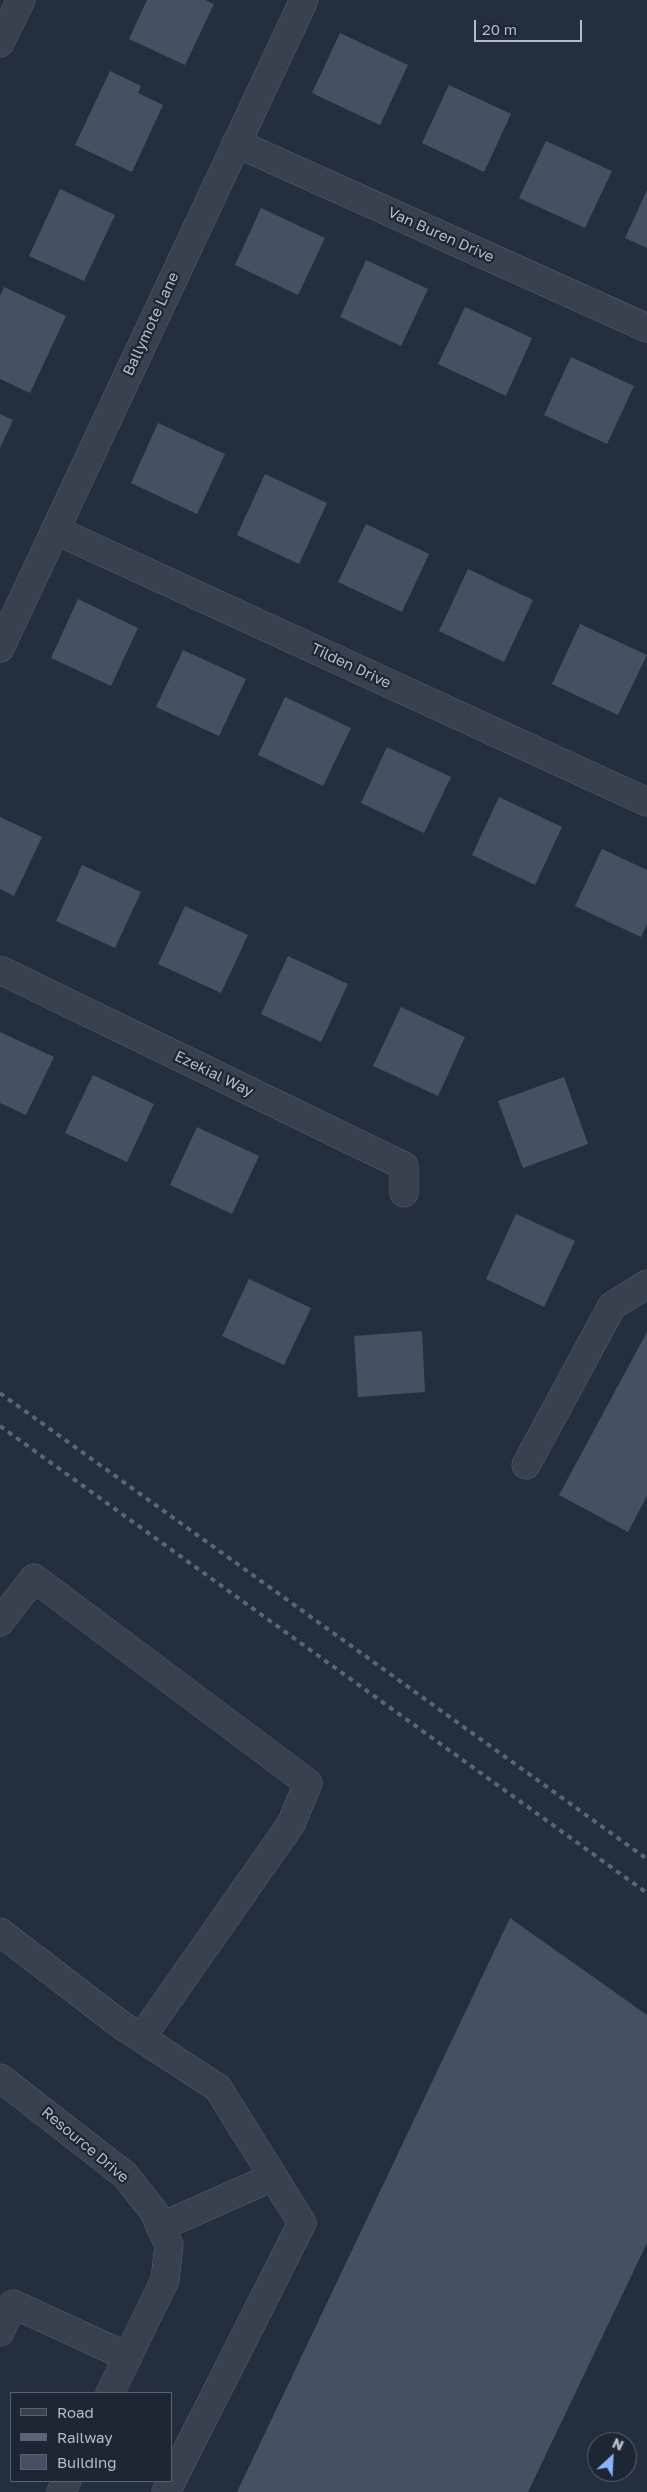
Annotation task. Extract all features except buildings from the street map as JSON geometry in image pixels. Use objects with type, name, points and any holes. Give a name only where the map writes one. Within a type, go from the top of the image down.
[{"type":"street","points":[[0,43],[21,0]]},
{"type":"street","name":"Ballymote Lane","points":[[0,648],[304,0]]},
{"type":"street","name":"Van Buren Drive","points":[[236,143],[647,328]]},
{"type":"street","name":"Tilden Drive","points":[[55,530],[647,802]]},
{"type":"street","name":"Ezekial Way","points":[[0,970],[404,1166],[404,1194]]},
{"type":"street","points":[[526,1465],[612,1306],[647,1284]]},
{"type":"street","points":[[0,1622],[34,1578],[308,1783],[291,1824],[141,2038]]},
{"type":"street","points":[[0,1932],[141,2038],[218,2088],[302,2223],[172,2480]]},
{"type":"street","name":"Resource Drive","points":[[0,2078],[125,2175],[154,2212],[169,2245],[165,2280],[110,2392]]},
{"type":"street","points":[[160,2227],[273,2177]]},
{"type":"street","points":[[0,2332],[13,2304],[128,2357]]},
{"type":"railway","points":[[0,1393],[647,1859]]},
{"type":"railway","points":[[0,1426],[647,1893]]}]
